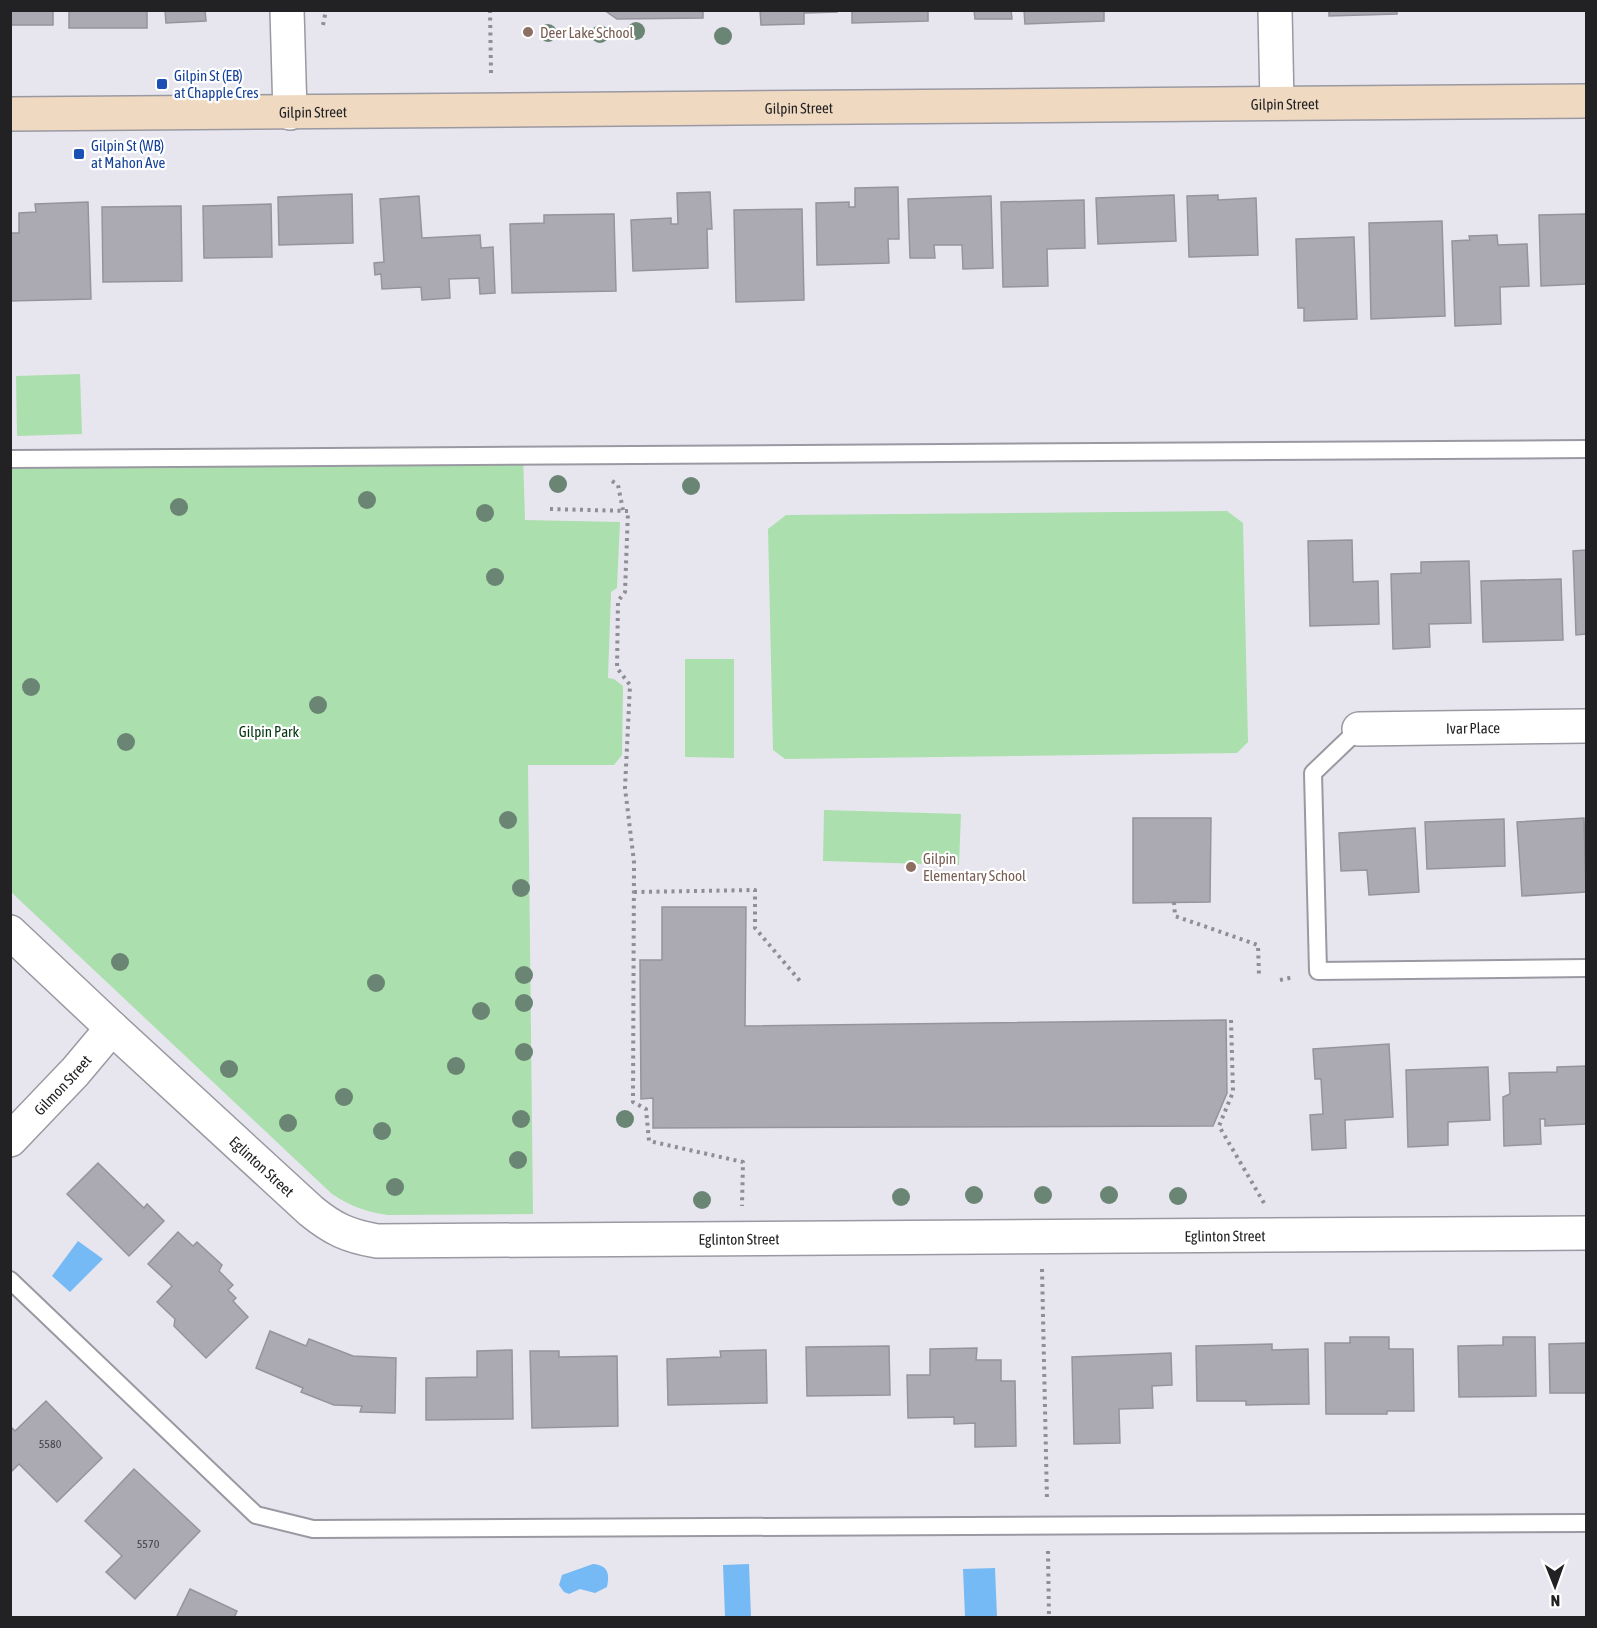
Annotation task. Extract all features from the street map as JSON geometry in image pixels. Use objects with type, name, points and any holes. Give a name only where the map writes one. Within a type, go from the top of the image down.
[{"type":"street","points":[[287,10],[290,113]]},
{"type":"street","points":[[1275,10],[1277,104]]},
{"type":"street","name":"Gilpin Street","points":[[10,114],[1587,100]]},
{"type":"street","name":"Ivar Place","points":[[1359,729],[1587,726]]},
{"type":"street","name":"Eglinton Street","points":[[10,932],[112,1029],[327,1225],[359,1238],[377,1241],[1587,1233]]},
{"type":"street","name":"Gilmon Street","points":[[10,1140],[75,1072],[112,1029]]},
{"type":"lane","points":[[10,459],[1587,449]]},
{"type":"lane","points":[[1359,729],[1313,773],[1318,971],[1587,968]]},
{"type":"lane","points":[[10,1280],[256,1515],[313,1529],[1587,1523]]},
{"type":"path","points":[[490,10],[491,73]]},
{"type":"path","points":[[550,508],[628,511],[625,592],[618,601],[617,668],[630,685],[625,788],[634,862],[633,1102],[646,1109],[649,1141],[743,1162],[742,1207]]},
{"type":"path","points":[[634,892],[755,890],[755,928],[800,981]]},
{"type":"path","points":[[1174,902],[1175,916],[1258,945],[1259,976]]},
{"type":"path","points":[[1231,1020],[1233,1092],[1219,1126],[1264,1203]]},
{"type":"path","points":[[1042,1268],[1049,1617]]},
{"type":"green space","points":[[80,374],[82,434],[17,436],[16,376]]},
{"type":"green space","name":"Gilpin Park","points":[[523,456],[525,520],[620,522],[617,588],[611,592],[608,678],[614,679],[623,686],[622,755],[614,765],[528,765],[533,1214],[380,1214],[352,1205],[332,1194],[11,892],[10,459]]},
{"type":"green space","points":[[1227,511],[1243,523],[1248,742],[1237,753],[785,759],[773,750],[768,529],[786,515]]},
{"type":"green space","points":[[685,659],[734,659],[734,758],[685,757]]},
{"type":"green space","points":[[824,810],[961,814],[959,865],[823,861]]},
{"type":"water","points":[[78,1241],[103,1259],[70,1292],[52,1276]]},
{"type":"water","points":[[593,1564],[602,1566],[607,1571],[607,1587],[595,1593],[580,1589],[569,1594],[564,1592],[559,1585],[562,1575]]},
{"type":"water","points":[[749,1564],[751,1617],[725,1617],[723,1565]]},
{"type":"water","points":[[995,1568],[997,1617],[965,1617],[963,1569]]},
{"type":"building","points":[[10,10],[53,10],[53,25],[10,25]]},
{"type":"building","points":[[69,10],[147,10],[147,28],[69,28]]},
{"type":"building","points":[[165,10],[205,10],[206,21],[166,23]]},
{"type":"building","points":[[604,10],[703,10],[703,18],[617,19]]},
{"type":"building","points":[[760,10],[837,10],[837,12],[804,13],[804,24],[761,25]]},
{"type":"building","points":[[852,10],[928,10],[928,21],[852,23]]},
{"type":"building","points":[[974,10],[1011,10],[1012,19],[975,19]]},
{"type":"building","points":[[1024,10],[1104,10],[1104,21],[1025,24]]},
{"type":"building","points":[[1329,10],[1397,10],[1397,14],[1329,16]]},
{"type":"building","points":[[898,187],[899,239],[888,239],[889,263],[817,265],[816,203],[849,202],[849,207],[855,207],[855,188]]},
{"type":"building","points":[[710,192],[712,229],[707,229],[708,268],[633,271],[631,220],[671,218],[671,224],[678,224],[677,193]]},
{"type":"building","points":[[352,194],[353,243],[279,245],[278,197]]},
{"type":"building","points":[[1174,195],[1176,241],[1098,244],[1096,198]]},
{"type":"building","points":[[1218,195],[1218,200],[1256,198],[1258,255],[1189,257],[1187,196]]},
{"type":"building","points":[[419,196],[422,238],[480,235],[481,248],[493,247],[495,293],[480,294],[479,278],[449,279],[450,298],[422,300],[421,287],[382,289],[381,274],[375,275],[374,263],[384,262],[380,199]]},
{"type":"building","points":[[991,196],[993,268],[963,269],[962,245],[934,245],[935,258],[910,258],[908,199]]},
{"type":"building","points":[[1084,200],[1085,248],[1047,249],[1048,286],[1003,287],[1001,202]]},
{"type":"building","points":[[88,202],[91,299],[10,301],[10,233],[19,233],[19,213],[36,212],[35,204]]},
{"type":"building","points":[[271,204],[272,257],[204,258],[203,206]]},
{"type":"building","points":[[181,206],[182,281],[103,282],[102,207]]},
{"type":"building","points":[[802,209],[804,300],[736,302],[734,210]]},
{"type":"building","points":[[614,214],[616,291],[512,293],[510,224],[544,223],[544,215]]},
{"type":"building","points":[[1586,214],[1586,284],[1541,286],[1539,215]]},
{"type":"building","points":[[1442,221],[1445,316],[1371,319],[1369,223]]},
{"type":"building","points":[[1497,235],[1498,245],[1527,244],[1529,286],[1500,287],[1501,324],[1455,326],[1452,241],[1470,240],[1469,236]]},
{"type":"building","points":[[1354,237],[1357,319],[1304,321],[1304,308],[1298,308],[1296,239]]},
{"type":"building","points":[[1352,540],[1353,582],[1378,581],[1379,624],[1310,626],[1308,541]]},
{"type":"building","points":[[1586,550],[1586,634],[1576,635],[1573,551]]},
{"type":"building","points":[[1469,561],[1471,623],[1429,624],[1430,647],[1393,649],[1391,574],[1421,573],[1421,562]]},
{"type":"building","points":[[1561,579],[1563,640],[1483,642],[1481,581]]},
{"type":"building","points":[[1133,818],[1211,818],[1210,902],[1133,903]]},
{"type":"building","points":[[1584,818],[1586,892],[1522,896],[1517,822]]},
{"type":"building","points":[[1504,819],[1505,866],[1427,869],[1425,822]]},
{"type":"building","points":[[1415,828],[1419,892],[1369,895],[1367,870],[1341,871],[1339,833]]},
{"type":"building","points":[[662,907],[746,907],[745,1026],[1226,1020],[1227,1093],[1213,1126],[653,1128],[653,1098],[641,1099],[640,960],[662,960]]},
{"type":"building","points":[[1389,1044],[1393,1117],[1345,1120],[1346,1148],[1312,1150],[1310,1115],[1323,1114],[1321,1079],[1315,1079],[1313,1049]]},
{"type":"building","points":[[1586,1066],[1586,1124],[1545,1126],[1545,1119],[1540,1119],[1541,1144],[1504,1146],[1503,1097],[1510,1094],[1509,1073],[1557,1072],[1557,1067]]},
{"type":"building","points":[[1488,1067],[1490,1120],[1448,1122],[1448,1145],[1408,1147],[1406,1070]]},
{"type":"building","points":[[98,1163],[144,1208],[147,1204],[164,1221],[129,1256],[67,1194]]},
{"type":"building","points":[[178,1232],[193,1246],[197,1242],[222,1265],[219,1271],[233,1285],[228,1290],[236,1298],[233,1301],[248,1317],[206,1358],[174,1326],[175,1319],[157,1302],[172,1286],[148,1264]]},
{"type":"building","points":[[270,1331],[306,1346],[309,1339],[353,1356],[396,1358],[395,1413],[360,1412],[362,1406],[334,1405],[301,1392],[303,1388],[256,1368]]},
{"type":"building","points":[[1350,1337],[1389,1337],[1389,1349],[1413,1349],[1414,1411],[1387,1411],[1387,1414],[1326,1414],[1325,1343],[1350,1343]]},
{"type":"building","points":[[1503,1337],[1535,1337],[1536,1396],[1459,1397],[1458,1346],[1503,1345]]},
{"type":"building","points":[[1586,1343],[1586,1393],[1550,1393],[1549,1344]]},
{"type":"building","points":[[1272,1344],[1272,1350],[1308,1349],[1309,1404],[1246,1405],[1246,1401],[1197,1401],[1196,1346]]},
{"type":"building","points":[[889,1346],[890,1395],[807,1396],[806,1347]]},
{"type":"building","points":[[977,1348],[976,1360],[1001,1360],[1001,1381],[1015,1381],[1016,1446],[975,1447],[975,1423],[954,1424],[954,1417],[908,1418],[907,1375],[930,1375],[930,1349]]},
{"type":"building","points":[[512,1350],[513,1419],[426,1420],[426,1378],[477,1377],[477,1351]]},
{"type":"building","points":[[766,1350],[767,1403],[668,1405],[667,1359],[721,1357],[720,1351]]},
{"type":"building","points":[[530,1351],[559,1351],[559,1357],[617,1356],[618,1426],[532,1428]]},
{"type":"building","points":[[1171,1353],[1172,1385],[1152,1386],[1153,1408],[1119,1409],[1120,1443],[1074,1444],[1072,1357]]},
{"type":"building","points":[[46,1401],[102,1458],[57,1502],[19,1464],[10,1473],[10,1426],[15,1431]]},
{"type":"building","points":[[134,1469],[200,1531],[135,1599],[106,1572],[122,1556],[85,1521]]},
{"type":"building","points":[[190,1589],[237,1611],[234,1618],[176,1618]]},
{"type":"place","name":"Deer Lake School","points":[[528,32]]},
{"type":"place","name":"Gilpin St (EB) at Chapple Cres","points":[[162,84]]},
{"type":"place","name":"Gilpin St (WB) at Mahon Ave","points":[[79,154]]},
{"type":"place","name":"Gilpin Elementary School","points":[[911,867]]}]
